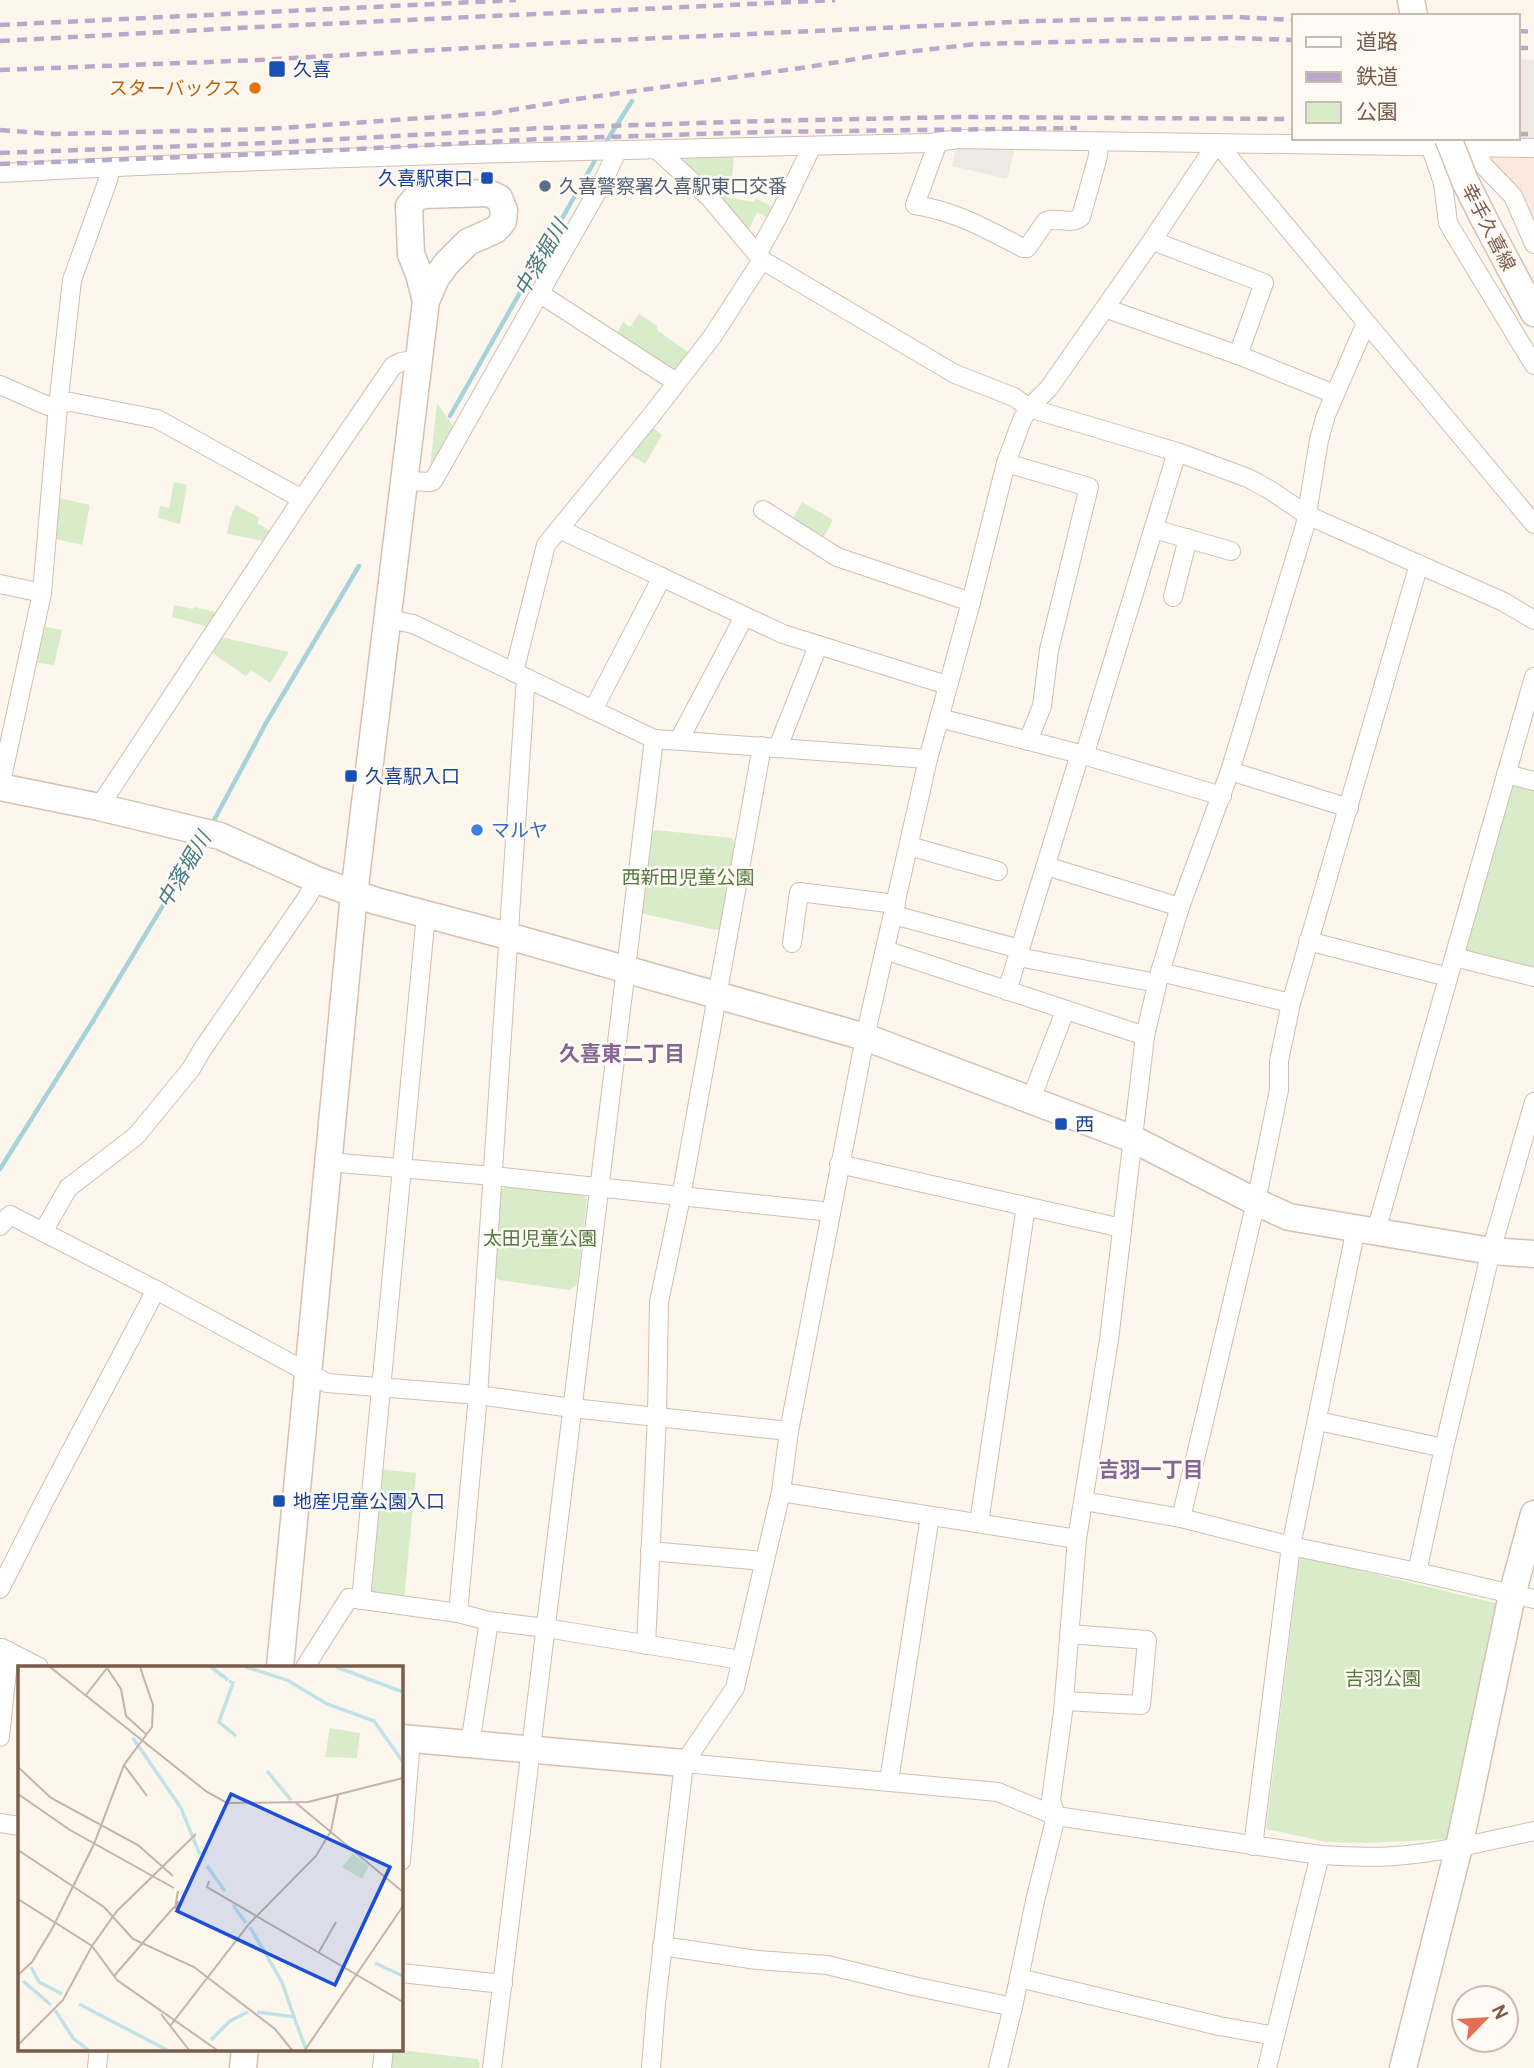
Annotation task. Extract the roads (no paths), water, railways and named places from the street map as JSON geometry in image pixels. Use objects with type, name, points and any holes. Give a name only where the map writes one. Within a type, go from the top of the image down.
[{"type":"street","points":[[0,173],[502,152],[812,146],[959,139],[1217,143],[1473,142],[1534,148]]},
{"type":"street","points":[[938,142],[915,205],[969,220],[1027,248],[1049,219],[1072,222],[1081,217],[1098,156],[1099,142]]},
{"type":"street","points":[[1439,142],[1448,223],[1534,365]]},
{"type":"street","name":"幸手久喜線","points":[[1439,142],[1465,181],[1534,313]]},
{"type":"street","points":[[1473,142],[1483,165],[1513,196],[1534,244]]},
{"type":"street","points":[[651,2068],[662,1946],[684,1763],[735,1688],[781,1492],[789,1431],[865,1037],[928,759],[1006,463],[1029,408],[1049,388],[1217,143]]},
{"type":"street","points":[[1217,143],[1534,524]]},
{"type":"street","points":[[458,1613],[478,1395],[493,1176],[525,690],[521,675],[546,545],[712,337],[760,257],[812,146]]},
{"type":"street","points":[[656,149],[709,197],[760,257],[955,374],[1014,397],[1029,408],[1177,452],[1248,478],[1307,515],[1504,602],[1534,620]]},
{"type":"street","points":[[405,481],[433,481],[602,183],[616,150]]},
{"type":"street","points":[[111,167],[72,280],[42,593],[0,787],[208,832],[354,894],[865,1037],[1133,1139],[1289,1217],[1491,1251],[1534,1254]]},
{"type":"street","points":[[280,1666],[354,894],[426,301],[436,278],[463,246],[474,238],[495,230],[503,221],[504,211],[499,198],[488,193],[423,195],[412,201],[409,206],[411,254],[426,301]]},
{"type":"street","points":[[1153,239],[1264,283],[1238,355]]},
{"type":"street","points":[[539,293],[676,382]]},
{"type":"street","points":[[1107,306],[1113,311],[1238,355],[1335,394]]},
{"type":"street","points":[[998,2068],[1056,1816],[1051,1800],[1064,1701],[1077,1539],[1110,1340],[1145,1037],[1158,977],[1180,907],[1222,796],[1307,515],[1319,440],[1335,394],[1366,323]]},
{"type":"street","points":[[99,807],[393,366],[419,359]]},
{"type":"street","points":[[0,385],[48,406],[71,402],[157,419],[302,499]]},
{"type":"street","points":[[1007,991],[1177,452]]},
{"type":"street","points":[[1006,463],[1088,487],[1049,650],[1042,706],[1028,741]]},
{"type":"street","points":[[762,510],[837,557],[971,602]]},
{"type":"street","points":[[559,529],[783,634],[947,685]]},
{"type":"street","points":[[1154,529],[1231,551]]},
{"type":"street","points":[[1173,597],[1188,538]]},
{"type":"street","points":[[1181,1518],[1256,1202],[1279,1090],[1279,1061],[1291,1003],[1419,564]]},
{"type":"street","points":[[593,710],[662,576]]},
{"type":"street","points":[[0,584],[42,593]]},
{"type":"street","points":[[680,740],[744,617]]},
{"type":"street","points":[[389,619],[413,624],[654,738],[928,759]]},
{"type":"street","points":[[646,1644],[657,1417],[659,1302],[681,1197],[717,995],[770,747],[818,646]]},
{"type":"street","points":[[1253,1846],[1291,1546],[1318,1421],[1366,1229],[1448,977],[1534,677]]},
{"type":"street","points":[[939,718],[1082,755],[1222,796]]},
{"type":"street","points":[[492,2068],[654,738]]},
{"type":"street","points":[[1230,771],[1349,808]]},
{"type":"street","points":[[1506,774],[1534,781]]},
{"type":"street","points":[[909,846],[998,871]]},
{"type":"street","points":[[1046,866],[1180,907]]},
{"type":"street","points":[[43,1231],[68,1188],[136,1136],[191,1069],[317,880]]},
{"type":"street","points":[[792,943],[799,892],[895,910],[1019,953],[1291,1003]]},
{"type":"street","points":[[361,1600],[426,914]]},
{"type":"street","points":[[1308,941],[1448,977]]},
{"type":"street","points":[[885,950],[1145,1037]]},
{"type":"street","points":[[1454,957],[1534,977]]},
{"type":"street","points":[[1031,1099],[1065,1010]]},
{"type":"street","points":[[1417,1572],[1491,1251],[1534,1102]]},
{"type":"street","points":[[328,1162],[493,1176],[831,1212]]},
{"type":"street","points":[[839,1164],[1122,1228]]},
{"type":"street","points":[[979,1524],[1027,1206]]},
{"type":"street","points":[[0,1226],[10,1215],[332,1384],[478,1395],[572,1408],[789,1431]]},
{"type":"street","points":[[0,1589],[156,1290]]},
{"type":"street","points":[[1318,1421],[1444,1448]]},
{"type":"street","points":[[781,1492],[1077,1539]]},
{"type":"street","points":[[1083,1502],[1181,1518],[1291,1546],[1523,1597]]},
{"type":"street","points":[[1403,2068],[1523,1597],[1534,1514]]},
{"type":"street","points":[[889,1781],[930,1516]]},
{"type":"street","points":[[650,1551],[764,1561]]},
{"type":"street","points":[[306,1666],[349,1598],[458,1613],[489,1621],[741,1660]]},
{"type":"street","points":[[470,1744],[489,1621]]},
{"type":"street","points":[[1064,1701],[1141,1705],[1147,1640],[1069,1634]]},
{"type":"street","points":[[0,1737],[5,1649],[37,1666]]},
{"type":"street","points":[[402,1836],[406,1738],[998,1792],[1056,1816],[1320,1855],[1395,1856],[1459,1847],[1534,1831]]},
{"type":"street","points":[[0,1823],[18,1826]]},
{"type":"street","points":[[1267,2068],[1320,1855]]},
{"type":"street","points":[[662,1946],[757,1960],[827,1965],[1013,2007]]},
{"type":"street","points":[[402,1973],[503,1984]]},
{"type":"street","points":[[1019,1979],[1219,2026],[1275,2036]]},
{"type":"street","points":[[97,2068],[99,2050]]},
{"type":"street","points":[[243,2068],[245,2050]]},
{"type":"street","points":[[382,2068],[384,2050]]},
{"type":"waterway","name":"中落堀川","points":[[604,145],[632,101]]},
{"type":"waterway","name":"中落堀川","points":[[450,416],[598,155]]},
{"type":"waterway","name":"中落堀川","points":[[212,824],[266,723],[359,566]]},
{"type":"waterway","name":"中落堀川","points":[[0,1169],[202,841]]},
{"type":"railway","points":[[0,25],[516,0]]},
{"type":"railway","points":[[0,41],[835,0]]},
{"type":"railway","points":[[0,70],[259,60],[1034,21],[1238,17],[1292,20]]},
{"type":"railway","points":[[1520,31],[1534,32]]},
{"type":"railway","points":[[0,130],[54,134],[266,129],[494,113],[880,55],[976,44],[1235,38],[1292,40]]},
{"type":"railway","points":[[1520,48],[1534,48]]},
{"type":"railway","points":[[0,153],[267,143],[543,128],[762,121],[958,117],[1292,119]]},
{"type":"railway","points":[[0,164],[264,154],[542,139],[763,132],[1077,128]]},
{"type":"railway","points":[[1520,134],[1534,134]]},
{"type":"place","name":"久喜","points":[[277,69]]},
{"type":"place","name":"スターバックス","points":[[255,88]]},
{"type":"place","name":"久喜駅東口","points":[[487,178]]},
{"type":"place","name":"久喜警察署久喜駅東口交番","points":[[545,186]]},
{"type":"place","name":"久喜駅入口","points":[[351,776]]},
{"type":"place","name":"マルヤ","points":[[477,830]]},
{"type":"place","name":"西","points":[[1061,1124]]},
{"type":"place","name":"地産児童公園入口","points":[[279,1501]]},
{"type":"district","name":"久喜東二丁目","points":[[622,1054]]},
{"type":"district","name":"吉羽一丁目","points":[[1151,1470]]},
{"type":"park label","name":"西新田児童公園","points":[[688,877]]},
{"type":"park label","name":"太田児童公園","points":[[540,1238]]},
{"type":"park label","name":"吉羽公園","points":[[1383,1678]]}]
